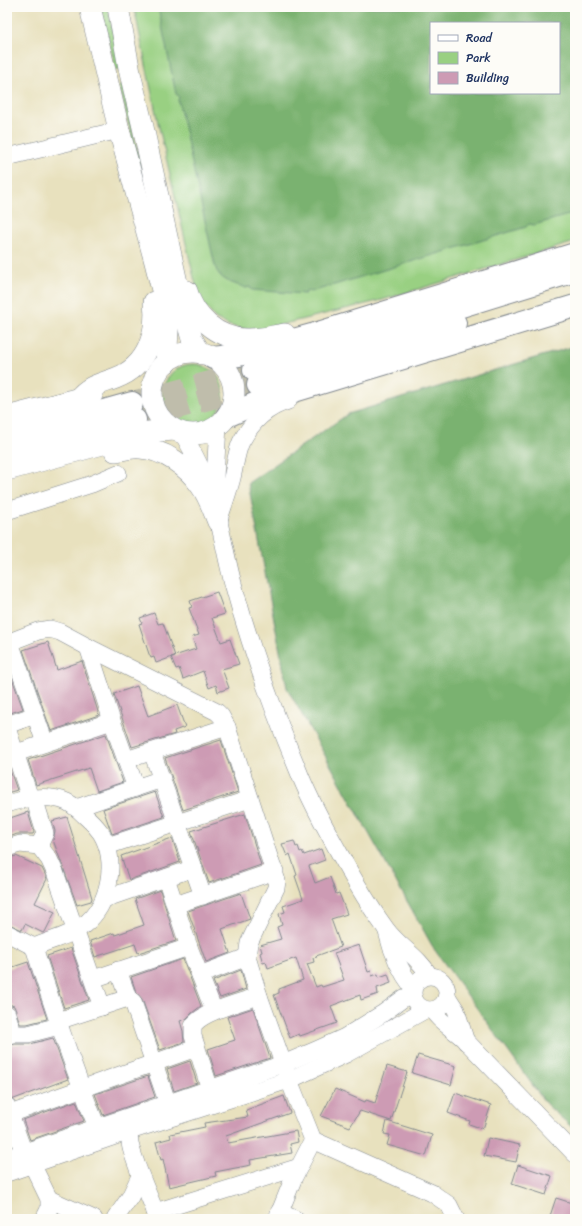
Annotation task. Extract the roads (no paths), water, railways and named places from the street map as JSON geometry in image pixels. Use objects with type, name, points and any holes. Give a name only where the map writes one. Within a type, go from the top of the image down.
[{"type":"highway","points":[[208,356],[239,354],[315,334],[575,254]]},
{"type":"highway","points":[[575,272],[256,377],[575,286]]},
{"type":"highway","points":[[222,421],[255,403],[575,306]]},
{"type":"highway","points":[[7,438],[133,411],[67,437],[7,456]]},
{"type":"main road","points":[[7,470],[148,432],[178,431],[197,434],[204,432],[222,421],[232,406],[234,395],[233,384],[229,374],[222,365],[208,356],[195,344],[189,332],[181,300],[164,261],[119,130],[90,7]]},
{"type":"main road","points":[[118,7],[130,73],[143,127],[164,261],[168,340],[162,367],[154,380],[152,399],[154,409],[159,417],[166,424],[178,431]]},
{"type":"main road","points":[[164,261],[182,273],[189,296],[198,314],[210,326],[223,334],[243,339],[253,339],[291,333],[315,334]]},
{"type":"main road","points":[[79,398],[89,388],[117,378],[128,372],[144,357],[150,346],[155,320],[153,285],[164,261]]},
{"type":"main road","points":[[7,417],[123,386],[162,367],[174,357],[184,354],[208,356]]},
{"type":"main road","points":[[89,448],[112,451],[140,448],[160,452],[178,462],[201,486],[218,522]]},
{"type":"street","points":[[7,158],[119,130]]},
{"type":"street","points":[[218,522],[232,479],[241,443],[248,431],[262,415],[272,408],[282,402],[299,398],[323,383]]},
{"type":"street","points":[[218,522],[215,478],[222,421]]},
{"type":"street","points":[[178,431],[195,455],[209,488],[234,586],[264,684],[298,771],[313,804],[344,861],[387,930],[419,962],[429,975],[434,976],[446,986],[447,996],[456,1010],[466,1042]]},
{"type":"street","points":[[7,511],[92,484],[118,473]]},
{"type":"street","points":[[45,743],[9,642],[38,631],[50,629],[60,632],[217,712],[221,716],[227,727],[277,881],[276,888],[250,943],[247,957],[283,1064],[313,1140],[432,1193],[450,1205],[456,1219]]},
{"type":"street","points":[[88,647],[136,788]]},
{"type":"street","points":[[7,725],[35,715]]},
{"type":"street","points":[[16,753],[112,721]]},
{"type":"street","points":[[126,760],[227,727]]},
{"type":"street","points":[[7,728],[45,833],[39,846]]},
{"type":"street","points":[[152,752],[203,896]]},
{"type":"street","points":[[76,808],[162,779]]},
{"type":"street","points":[[7,804],[32,798],[52,798],[67,802],[92,822],[101,833],[107,846],[110,864],[108,884],[104,899],[92,916],[85,924],[75,931],[34,947]]},
{"type":"street","points":[[107,846],[250,799]]},
{"type":"street","points":[[7,848],[20,844],[39,846],[49,859],[55,872],[102,1007]]},
{"type":"street","points":[[104,899],[194,868]]},
{"type":"street","points":[[175,905],[275,871]]},
{"type":"street","points":[[166,878],[189,947],[214,1011]]},
{"type":"street","points":[[387,930],[394,956],[413,991],[415,1003],[429,1010],[466,1042],[575,1154]]},
{"type":"street","points":[[7,933],[34,947],[58,1024],[81,1089],[97,1127]]},
{"type":"street","points":[[93,979],[189,947]]},
{"type":"street","points":[[200,975],[247,957]]},
{"type":"street","points":[[118,970],[128,998],[132,1002],[168,1104]]},
{"type":"street","points":[[7,1173],[28,1158],[97,1127],[128,1124],[168,1104],[283,1064],[345,1037],[382,1014],[404,998],[413,991],[418,980],[429,975]]},
{"type":"street","points":[[210,1090],[196,1048],[193,1036],[193,1026],[199,1019],[214,1011],[259,996]]},
{"type":"street","points":[[7,1158],[28,1158],[128,1124],[289,1080],[346,1054],[408,1019],[429,1010],[436,1009],[443,1004],[447,996]]},
{"type":"street","points":[[7,1014],[10,1035],[28,1034],[128,998]]},
{"type":"street","points":[[408,1019],[419,1017],[428,1018],[445,1024]]},
{"type":"street","points":[[44,1219],[49,1209],[49,1199],[28,1158],[8,1110],[81,1089],[153,1062],[196,1048]]},
{"type":"street","points":[[128,1124],[131,1145],[140,1176],[156,1216],[299,1167]]},
{"type":"street","points":[[295,1219],[278,1215],[299,1167],[313,1140]]},
{"type":"street","points":[[115,1219],[130,1197],[140,1176]]},
{"type":"street","points":[[49,1199],[94,1219]]},
{"type":"tunnel","points":[[132,403],[254,370]]},
{"type":"tunnel","points":[[135,420],[258,385]]}]
